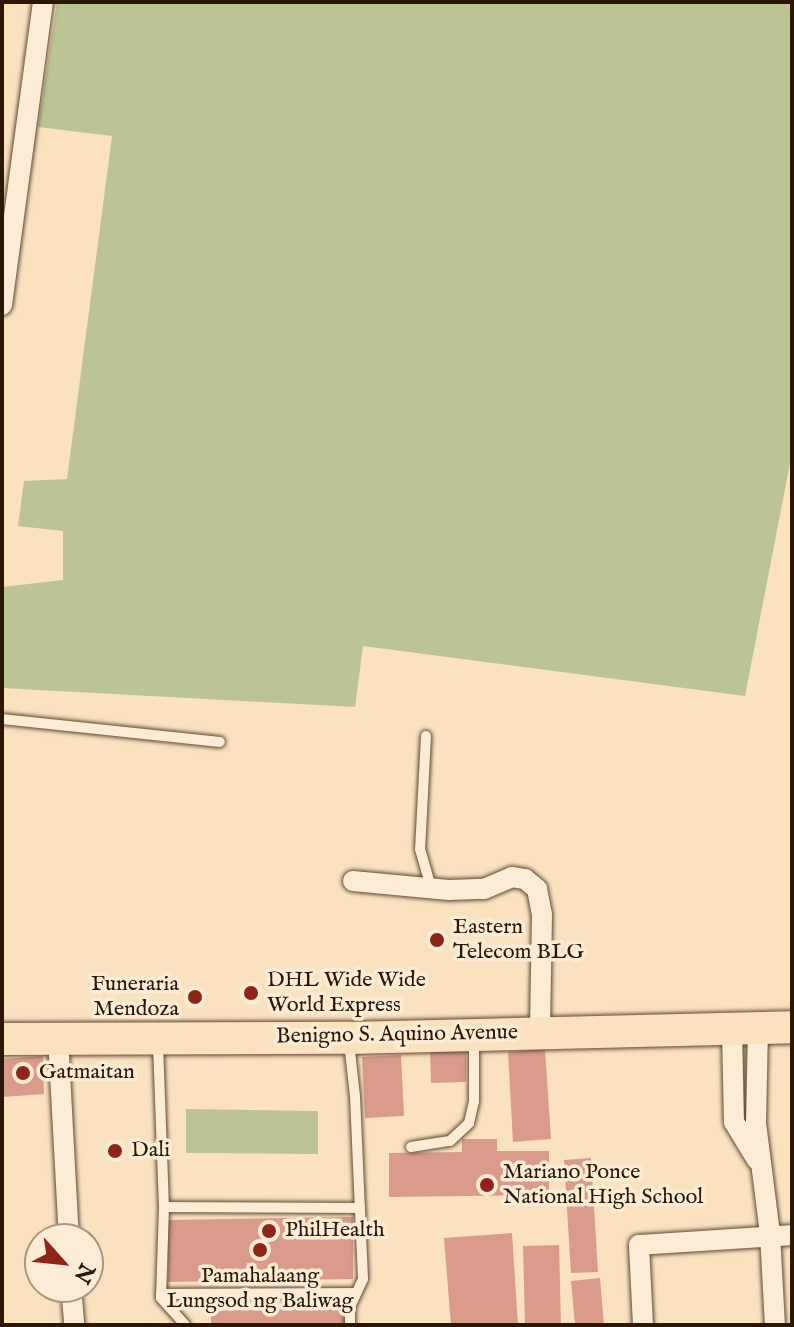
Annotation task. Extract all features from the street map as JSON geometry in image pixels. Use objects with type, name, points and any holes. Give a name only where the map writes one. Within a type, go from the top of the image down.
[{"type":"main road","name":"Benigno S. Aquino Avenue","points":[[2,1039],[158,1036],[349,1038],[792,1027]]},
{"type":"street","points":[[2,305],[3,276],[43,2]]},
{"type":"street","points":[[353,881],[484,889],[512,877],[525,879],[537,889],[542,914],[540,1032]]},
{"type":"street","points":[[745,1028],[770,1234],[775,1325]]},
{"type":"street","points":[[58,1037],[68,1223]]},
{"type":"street","points":[[643,1325],[639,1245],[770,1234],[792,1235]]},
{"type":"street","points":[[72,1303],[74,1325]]},
{"type":"lane","points":[[2,719],[220,742]]},
{"type":"lane","points":[[426,736],[420,849],[431,887]]},
{"type":"lane","points":[[158,1036],[164,1207],[161,1294],[185,1325]]},
{"type":"lane","points":[[411,1147],[450,1141],[460,1135],[469,1123],[474,1102],[474,1036]]},
{"type":"lane","points":[[349,1038],[355,1096],[363,1279],[350,1307],[350,1325]]},
{"type":"lane","points":[[164,1207],[360,1208]]},
{"type":"lane","points":[[161,1294],[356,1293]]},
{"type":"green space","points":[[57,2],[792,2],[792,453],[745,696],[363,646],[355,707],[2,688],[2,587],[63,580],[63,531],[18,526],[24,481],[67,479],[112,136],[38,127]]},
{"type":"green space","points":[[186,1109],[318,1111],[318,1154],[186,1153]]},
{"type":"building","points":[[545,1049],[551,1139],[513,1142],[508,1052]]},
{"type":"building","points":[[430,1051],[466,1051],[466,1082],[431,1083]]},
{"type":"building","points":[[401,1055],[404,1116],[365,1118],[362,1057]]},
{"type":"building","name":"Gatmaitan","points":[[43,1056],[44,1094],[2,1097],[2,1059]]},
{"type":"building","points":[[462,1139],[497,1139],[497,1151],[549,1151],[549,1195],[389,1197],[389,1153],[462,1152]]},
{"type":"building","points":[[591,1158],[598,1272],[571,1273],[564,1160]]},
{"type":"building","name":"Pamahalaang Lungsod ng Baliwag","points":[[353,1217],[353,1279],[168,1282],[168,1220]]},
{"type":"building","points":[[512,1233],[518,1325],[451,1325],[444,1238]]},
{"type":"building","points":[[559,1245],[561,1325],[525,1325],[523,1246]]},
{"type":"building","points":[[600,1278],[604,1325],[575,1325],[571,1281]]},
{"type":"building","points":[[345,1307],[346,1325],[211,1325],[211,1311]]},
{"type":"place","name":"Eastern Telecom BLG","points":[[437,940]]},
{"type":"place","name":"DHL Wide Wide World Express","points":[[251,993]]},
{"type":"place","name":"Funeraria Mendoza","points":[[195,997]]},
{"type":"place","name":"Gatmaitan","points":[[23,1073]]},
{"type":"place","name":"Dali","points":[[115,1151]]},
{"type":"place","name":"Mariano Ponce National High School","points":[[487,1185]]},
{"type":"place","name":"PhilHealth","points":[[269,1231]]},
{"type":"place","name":"Pamahalaang Lungsod ng Baliwag","points":[[260,1250]]}]
